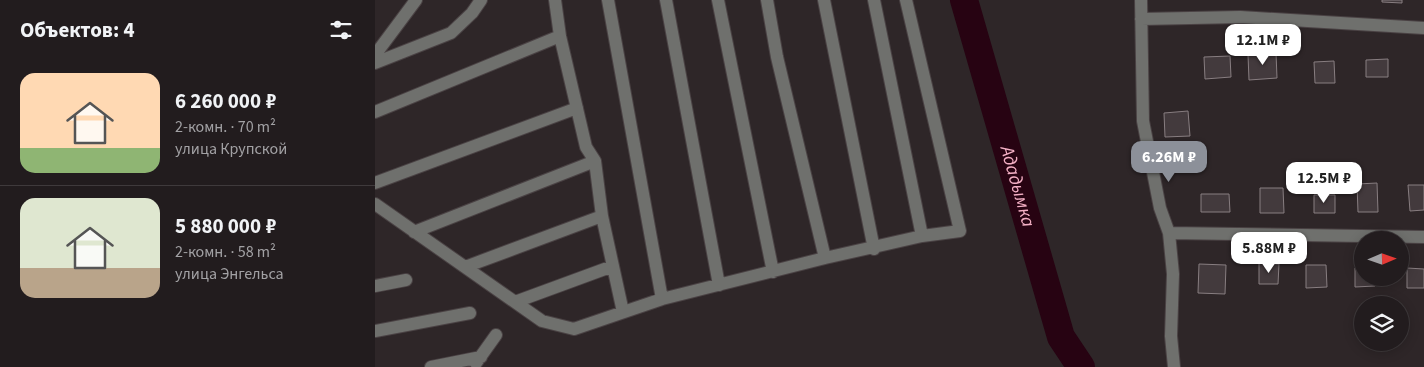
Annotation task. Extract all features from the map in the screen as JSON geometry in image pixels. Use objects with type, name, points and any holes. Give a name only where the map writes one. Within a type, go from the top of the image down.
[{"type":"street","points":[[375,55],[416,0]]},
{"type":"street","points":[[375,63],[451,34],[472,13],[481,0]]},
{"type":"street","points":[[555,0],[560,36],[586,147],[595,161],[603,216],[623,312]]},
{"type":"street","points":[[608,0],[663,299]]},
{"type":"street","points":[[666,0],[719,286]]},
{"type":"street","points":[[718,0],[773,272]]},
{"type":"street","points":[[767,0],[777,57],[825,258]]},
{"type":"street","points":[[824,0],[874,249]]},
{"type":"street","points":[[874,0],[922,236]]},
{"type":"street","points":[[375,204],[542,321],[574,329],[663,299],[825,258],[874,249],[922,236],[960,231],[906,0]]},
{"type":"street","points":[[1141,0],[1143,121],[1160,208],[1169,233],[1173,274],[1171,336],[1174,367]]},
{"type":"street","points":[[1141,19],[1240,16],[1424,28]]},
{"type":"street","points":[[375,112],[560,36]]},
{"type":"street","points":[[375,183],[577,108]]},
{"type":"street","points":[[414,232],[595,161]]},
{"type":"street","points":[[465,267],[603,216]]},
{"type":"street","points":[[1169,233],[1424,237]]},
{"type":"street","points":[[515,302],[613,266]]},
{"type":"street","points":[[375,286],[406,280]]},
{"type":"street","points":[[375,331],[470,313]]},
{"type":"street","points":[[431,367],[477,362],[497,335]]},
{"type":"building","points":[[1382,0],[1402,0],[1402,3],[1382,2]]},
{"type":"building","points":[[1276,53],[1277,78],[1249,80],[1248,55]]},
{"type":"building","points":[[1230,56],[1231,77],[1205,79],[1204,57]]},
{"type":"building","points":[[1388,59],[1388,77],[1366,77],[1366,60]]},
{"type":"building","points":[[1334,61],[1335,83],[1315,83],[1314,62]]},
{"type":"building","points":[[1188,111],[1190,136],[1165,137],[1164,113]]},
{"type":"building","points":[[1377,183],[1378,212],[1358,212],[1357,184]]},
{"type":"building","points":[[1408,185],[1424,185],[1424,210],[1410,211]]},
{"type":"building","points":[[1260,188],[1283,188],[1284,213],[1260,213]]},
{"type":"building","points":[[1201,194],[1229,194],[1230,212],[1201,212]]},
{"type":"building","points":[[1314,195],[1335,195],[1335,213],[1314,213]]},
{"type":"building","points":[[1259,263],[1279,264],[1278,284],[1259,284]]},
{"type":"building","points":[[1199,264],[1226,265],[1225,294],[1198,293]]},
{"type":"building","points":[[1306,265],[1326,265],[1327,287],[1306,288]]},
{"type":"building","points":[[1409,268],[1424,269],[1424,288],[1407,288],[1409,286]]},
{"type":"waterway","name":"Ададымка","points":[[964,0],[1061,337],[1081,367]]}]
